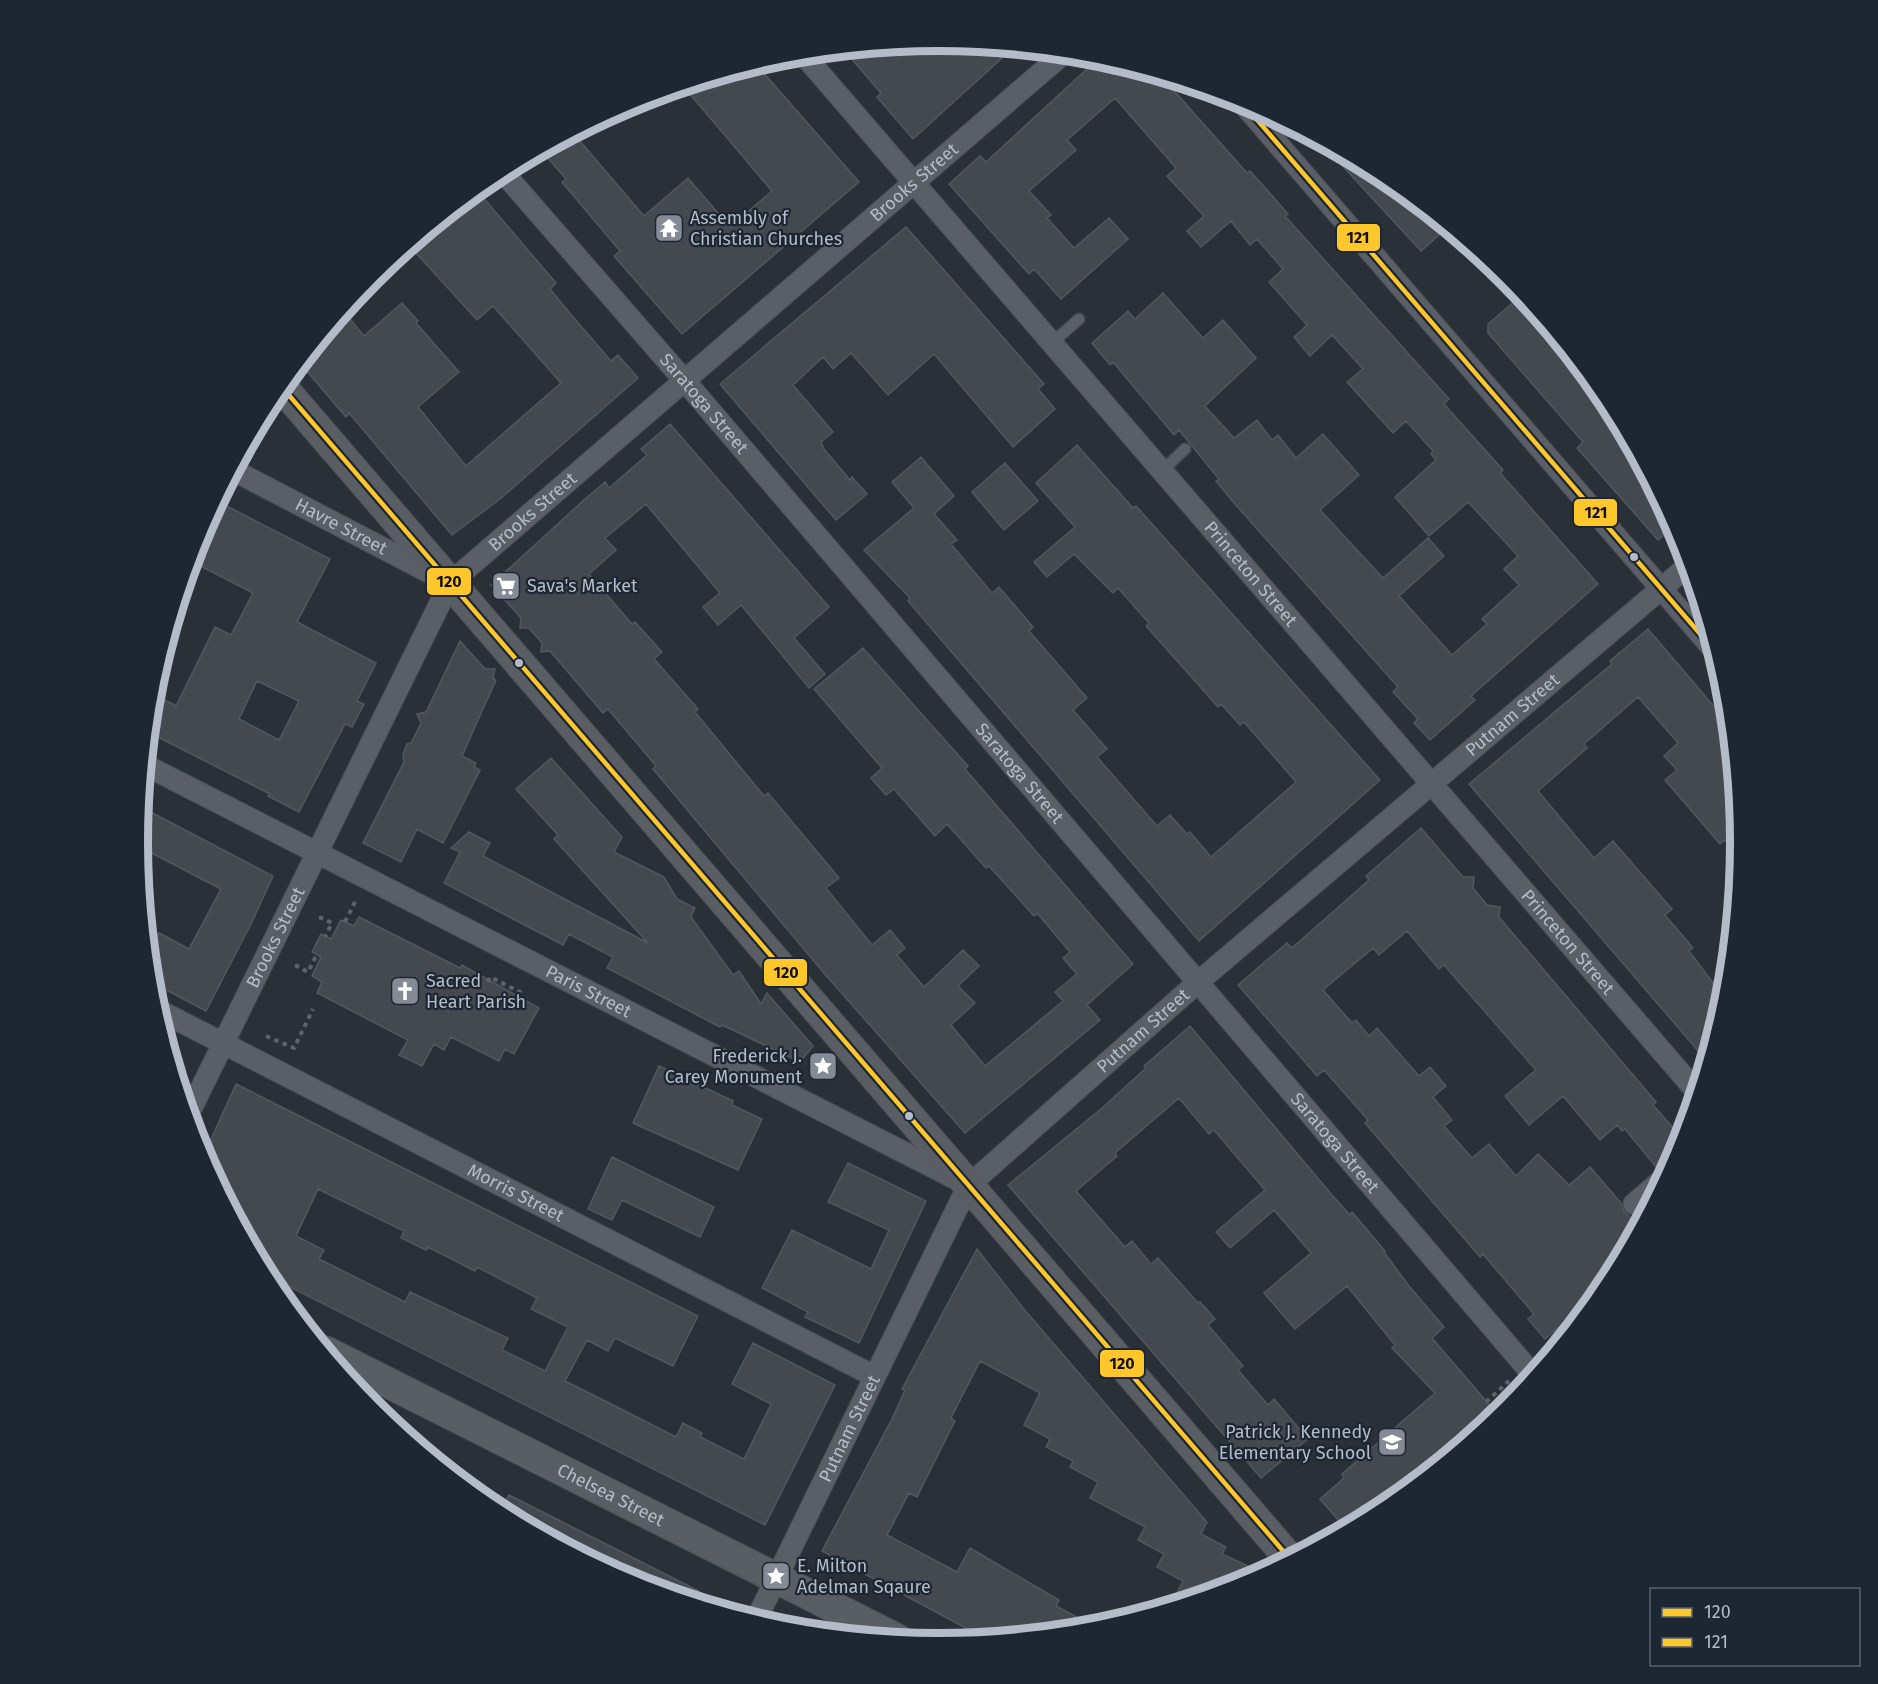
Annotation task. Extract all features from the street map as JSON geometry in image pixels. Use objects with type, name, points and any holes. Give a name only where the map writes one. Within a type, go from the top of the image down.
[{"type":"main road","points":[[288,394],[1285,1553]]},
{"type":"main road","name":"Chelsea Street","points":[[339,1358],[880,1630]]},
{"type":"street","name":"Brooks Street","points":[[193,1105],[450,583],[1056,60]]},
{"type":"street","name":"Princeton Street","points":[[810,62],[1162,471],[1227,538],[1432,784],[1691,1085]]},
{"type":"street","points":[[1255,117],[1703,638]]},
{"type":"street","name":"Saratoga Street","points":[[509,179],[684,380],[1528,1370]]},
{"type":"street","name":"Havre Street","points":[[240,473],[450,583]]},
{"type":"street","name":"Putnam Street","points":[[760,1612],[968,1186],[1197,983],[1682,571]]},
{"type":"street","name":"Paris Street","points":[[152,769],[968,1186]]},
{"type":"street","name":"Morris Street","points":[[167,1015],[874,1376]]},
{"type":"street","points":[[1634,1204],[1648,1192]]},
{"type":"lane","points":[[1052,343],[1079,319]]},
{"type":"lane","points":[[1162,471],[1185,449]]},
{"type":"path","points":[[345,922],[357,899]]},
{"type":"path","points":[[319,917],[332,923],[326,937]]},
{"type":"path","points":[[295,965],[308,972],[317,954]]},
{"type":"path","points":[[506,985],[510,976]]},
{"type":"path","points":[[488,982],[490,977],[522,993],[519,998]]},
{"type":"path","points":[[260,1033],[294,1048],[313,1009]]},
{"type":"path","points":[[1486,1402],[1509,1381]]},
{"type":"building","points":[[939,51],[1006,54],[913,139],[877,97],[881,93],[850,57]]},
{"type":"building","points":[[1091,66],[1170,86],[1247,173],[1250,171],[1268,191],[1288,214],[1285,216],[1449,399],[1444,404],[1503,470],[1500,473],[1598,584],[1471,696],[1475,700],[1430,740],[1414,723],[1418,719],[1393,692],[1398,687],[1234,503],[1216,481],[1219,479],[1179,430],[1174,435],[1113,362],[1110,365],[1092,343],[1128,311],[1135,319],[1163,293],[1203,338],[1223,320],[1256,358],[1205,406],[1234,438],[1257,420],[1272,440],[1278,435],[1296,458],[1323,434],[1359,475],[1320,510],[1383,578],[1428,538],[1444,556],[1399,596],[1452,655],[1487,624],[1482,619],[1519,585],[1504,569],[1518,556],[1468,502],[1429,536],[1395,497],[1436,460],[1431,454],[1433,451],[1406,421],[1393,433],[1347,382],[1363,369],[1332,335],[1310,356],[1294,337],[1307,325],[1269,282],[1283,269],[1257,239],[1250,245],[1231,221],[1201,247],[1187,231],[1204,216],[1167,176],[1176,168],[1115,98],[1067,140],[1076,150],[1029,191],[1051,215],[1047,218],[1074,248],[1109,218],[1128,239],[1061,299],[1034,269],[1029,274],[949,184],[980,156],[986,162]]},
{"type":"building","points":[[762,71],[859,182],[682,334],[614,256],[620,251],[562,182],[566,179],[546,156],[578,139],[644,216],[688,178],[730,227],[772,191],[688,92]]},
{"type":"building","points":[[1334,156],[1378,184],[1443,232],[1421,251]]},
{"type":"building","points":[[482,196],[556,283],[550,289],[568,311],[611,361],[618,355],[638,378],[500,499],[452,535],[349,413],[346,417],[305,369],[348,316],[364,336],[402,303],[418,321],[416,323],[459,372],[418,407],[466,466],[561,383],[493,306],[477,320],[415,252],[457,214]]},
{"type":"building","points":[[906,227],[1044,384],[1038,389],[1055,409],[1013,447],[934,354],[888,395],[851,353],[833,369],[823,357],[793,385],[833,432],[821,442],[824,449],[850,480],[852,477],[867,494],[836,520],[720,384]]},
{"type":"building","points":[[1515,301],[1567,360],[1624,447],[1648,492],[1667,532],[1658,540],[1577,448],[1583,442],[1488,333],[1488,324]]},
{"type":"building","points":[[670,424],[829,607],[794,638],[825,674],[809,688],[741,605],[718,625],[703,607],[720,593],[646,504],[605,538],[616,550],[589,574],[632,624],[635,622],[662,652],[654,659],[698,709],[695,712],[764,796],[768,793],[839,878],[826,888],[872,945],[890,930],[905,948],[897,955],[924,987],[963,950],[979,966],[958,986],[975,1003],[951,1025],[985,1066],[1063,1001],[1055,992],[1077,974],[1063,958],[1070,952],[1037,913],[1034,916],[989,866],[986,868],[947,824],[935,836],[894,789],[886,795],[871,778],[882,768],[814,689],[863,648],[968,766],[965,769],[1133,964],[1087,1005],[1100,1020],[965,1133],[823,972],[653,769],[656,766],[608,709],[603,713],[550,651],[541,652],[542,643],[529,628],[520,628],[521,618],[491,585],[605,482],[609,488],[647,455],[641,449]]},
{"type":"building","points":[[1077,445],[1133,508],[1136,506],[1380,780],[1199,941],[908,601],[910,598],[864,550],[914,508],[892,482],[921,457],[954,496],[934,514],[957,540],[951,544],[992,593],[999,587],[1033,627],[1029,631],[1087,698],[1073,710],[1107,749],[1097,757],[1157,826],[1170,815],[1187,834],[1190,832],[1211,857],[1296,782],[1244,722],[1240,725],[1221,704],[1218,707],[1146,626],[1149,623],[1118,588],[1113,593],[1074,554],[1047,577],[1034,562],[1075,527],[1036,483]]},
{"type":"building","points":[[1005,463],[1038,501],[1004,530],[972,492]]},
{"type":"building","points":[[224,505],[330,559],[297,622],[376,663],[357,701],[364,704],[352,727],[345,724],[299,812],[268,796],[270,794],[156,736],[161,698],[176,706],[215,627],[231,635],[253,593],[198,565]],"holes":[[[257,681],[299,701],[279,740],[239,719]]]},
{"type":"building","points":[[1648,629],[1719,712],[1728,790],[1730,847],[1724,840],[1720,844],[1665,780],[1677,770],[1664,756],[1678,743],[1638,697],[1584,744],[1587,748],[1538,791],[1594,858],[1613,841],[1672,909],[1665,915],[1693,948],[1689,951],[1716,987],[1701,1054],[1469,784],[1612,664],[1610,661]]},
{"type":"building","points":[[460,641],[485,669],[495,669],[493,678],[496,680],[462,756],[476,763],[474,767],[480,770],[443,843],[417,829],[401,862],[363,843],[404,762],[403,754],[407,744],[411,743],[421,723],[417,714],[426,712]]},
{"type":"building","points":[[551,758],[622,837],[614,852],[664,877],[677,899],[695,908],[691,917],[733,975],[739,971],[761,1004],[767,993],[813,1046],[800,1062],[722,1025],[720,1027],[607,968],[613,957],[569,934],[563,945],[444,883],[460,852],[451,848],[469,832],[490,843],[483,856],[648,943],[554,839],[558,835],[516,789]]},
{"type":"building","points":[[149,811],[273,876],[206,1011],[162,988],[154,939],[159,933],[189,949],[221,889],[148,851]]},
{"type":"building","points":[[1421,828],[1463,877],[1474,877],[1473,888],[1487,905],[1500,907],[1499,917],[1656,1102],[1653,1105],[1675,1130],[1659,1168],[1657,1168],[1625,1129],[1622,1131],[1617,1125],[1600,1140],[1563,1096],[1529,1125],[1505,1096],[1536,1070],[1444,965],[1439,969],[1407,931],[1379,955],[1373,948],[1323,990],[1352,1023],[1356,1020],[1369,1036],[1377,1028],[1419,1076],[1430,1067],[1446,1086],[1433,1097],[1452,1120],[1444,1126],[1472,1158],[1489,1144],[1516,1176],[1538,1154],[1569,1185],[1590,1167],[1622,1204],[1624,1212],[1633,1220],[1597,1281],[1573,1315],[1545,1339],[1528,1319],[1534,1314],[1483,1254],[1480,1257],[1365,1123],[1368,1120],[1324,1070],[1317,1076],[1238,985],[1287,943],[1292,948],[1369,880],[1366,876]]},
{"type":"building","name":"Sacred Heart Parish","points":[[359,917],[460,968],[462,965],[539,1008],[514,1054],[505,1049],[499,1061],[451,1037],[444,1050],[434,1044],[422,1066],[399,1055],[408,1040],[317,993],[322,982],[312,976],[321,957],[312,952],[321,934],[331,939],[341,920],[354,926]]},
{"type":"building","points":[[1190,1026],[1332,1195],[1350,1215],[1352,1212],[1385,1251],[1409,1286],[1444,1327],[1432,1338],[1491,1407],[1461,1437],[1421,1470],[1341,1523],[1320,1499],[1344,1478],[1342,1474],[1435,1393],[1392,1348],[1395,1345],[1347,1286],[1295,1329],[1264,1293],[1311,1253],[1274,1210],[1230,1248],[1216,1232],[1265,1190],[1214,1130],[1209,1134],[1179,1098],[1115,1153],[1117,1156],[1076,1191],[1125,1247],[1132,1241],[1151,1264],[1158,1258],[1198,1303],[1200,1302],[1215,1319],[1208,1325],[1243,1366],[1238,1370],[1268,1405],[1274,1399],[1308,1439],[1261,1478],[1008,1185],[1101,1109],[1146,1068],[1144,1066]]},
{"type":"building","points":[[659,1066],[733,1101],[732,1105],[762,1119],[738,1170],[633,1123]]},
{"type":"building","points":[[236,1084],[698,1316],[673,1366],[615,1338],[608,1351],[587,1340],[565,1381],[676,1437],[683,1423],[702,1433],[700,1437],[744,1459],[771,1404],[732,1384],[753,1343],[835,1385],[765,1525],[283,1283],[254,1238],[208,1145]],"holes":[[[318,1189],[404,1231],[401,1238],[426,1250],[428,1247],[475,1271],[477,1267],[537,1298],[531,1309],[568,1327],[545,1371],[502,1350],[508,1338],[410,1292],[405,1302],[319,1259],[324,1250],[296,1236]]]},
{"type":"building","points":[[612,1157],[714,1207],[700,1237],[622,1200],[612,1220],[588,1209]]},
{"type":"building","points":[[848,1163],[926,1201],[859,1343],[805,1317],[808,1312],[762,1288],[792,1230],[871,1269],[889,1230],[828,1202]]},
{"type":"building","points":[[977,1249],[1023,1308],[1207,1522],[1201,1534],[1226,1547],[1222,1554],[1250,1567],[1249,1570],[1175,1596],[1183,1581],[1157,1567],[1164,1554],[1138,1540],[1145,1527],[1090,1498],[1098,1482],[1070,1467],[1073,1461],[1046,1447],[1050,1439],[1024,1425],[1040,1393],[980,1361],[951,1418],[955,1421],[917,1497],[909,1493],[887,1535],[957,1572],[970,1548],[1059,1600],[1056,1606],[1082,1620],[1042,1626],[972,1632],[822,1551],[893,1417],[905,1390],[902,1389]]},
{"type":"building","points":[[509,1495],[699,1591],[697,1595],[636,1573],[543,1527],[505,1503]]},
{"type":"transit line","name":"121","points":[[1255,117],[1703,637]]},
{"type":"transit line","name":"120","points":[[288,394],[1285,1553]]},
{"type":"place","name":"Assembly of Christian Churches","points":[[669,228]]},
{"type":"place","name":"Sava's Market","points":[[506,586]]},
{"type":"place","name":"Sacred Heart Parish","points":[[405,991]]},
{"type":"place","name":"Frederick J. Carey Monument","points":[[823,1066]]},
{"type":"place","name":"Patrick J. Kennedy Elementary School","points":[[1392,1442]]},
{"type":"place","name":"E. Milton Adelman Sqaure","points":[[776,1576]]}]
